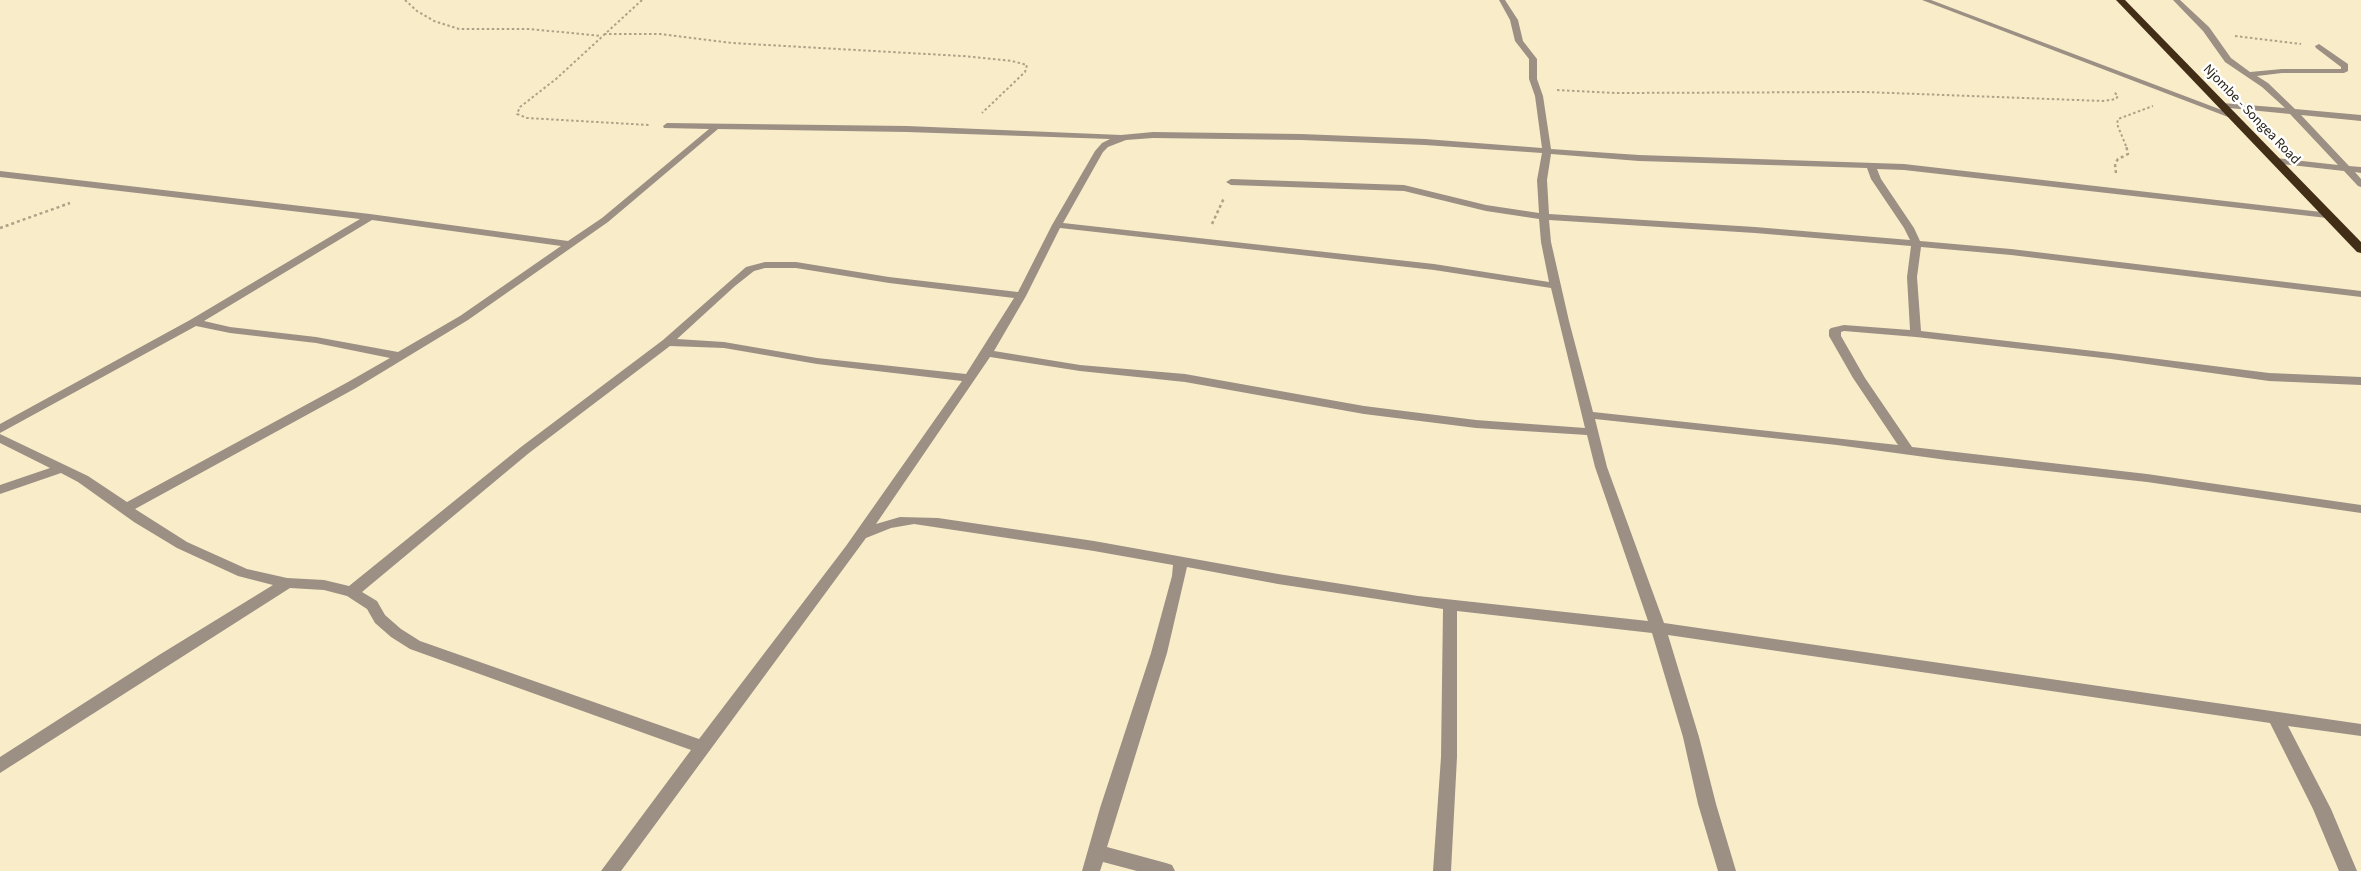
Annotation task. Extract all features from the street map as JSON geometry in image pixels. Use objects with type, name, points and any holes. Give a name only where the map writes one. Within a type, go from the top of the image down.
[{"type":"highway","name":"Njombe - Songea Road","points":[[2120,0],[2361,249]]},
{"type":"street","points":[[1502,0],[1514,20],[1519,41],[1533,59],[1533,79],[1547,152],[1542,180],[1544,217],[1555,286],[1587,415],[1601,467],[1658,628],[1691,737],[1707,804],[1727,871]]},
{"type":"street","points":[[1925,0],[2231,115]]},
{"type":"street","points":[[2176,0],[2208,33],[2228,60],[2265,85],[2361,184]]},
{"type":"street","points":[[2250,74],[2282,70],[2344,71],[2345,66],[2318,46]]},
{"type":"street","points":[[2222,104],[2361,118]]},
{"type":"street","points":[[667,126],[715,128],[822,127],[1125,137],[1153,135],[1301,137],[1424,142],[1639,158],[1871,166],[1956,171],[2328,215]]},
{"type":"street","points":[[126,508],[352,384],[464,318],[606,220],[715,128]]},
{"type":"street","points":[[610,871],[861,535],[987,353],[1021,296],[1057,225],[1099,151],[1105,144],[1125,137]]},
{"type":"street","points":[[2276,161],[2361,170]]},
{"type":"street","points":[[1871,166],[1876,179],[1909,228],[1916,243],[1912,277],[1916,334]]},
{"type":"street","points":[[0,174],[370,217],[570,244]]},
{"type":"street","points":[[1232,182],[1404,188],[1486,208],[1544,217],[1755,230],[1916,243],[2141,267],[2361,294]]},
{"type":"street","points":[[0,429],[194,322],[370,217]]},
{"type":"street","points":[[1057,225],[1434,267],[1555,286]]},
{"type":"street","points":[[352,592],[525,450],[667,342],[750,269],[765,265],[796,265],[889,280],[1021,296]]},
{"type":"street","points":[[194,322],[230,330],[325,342],[399,356]]},
{"type":"street","points":[[1908,451],[1859,378],[1835,336],[1834,330],[1868,329],[1916,334],[2110,356],[2269,377],[2361,381]]},
{"type":"street","points":[[667,342],[724,345],[826,363],[970,378]]},
{"type":"street","points":[[987,353],[1080,368],[1184,378],[1364,410],[1476,424],[1592,432]]},
{"type":"street","points":[[1587,415],[1837,440],[1908,451],[2147,478],[2361,509]]},
{"type":"street","points":[[0,438],[83,479],[139,519],[182,545],[243,573],[287,582],[324,585],[352,592],[372,605],[380,619],[396,633],[415,645],[702,748]]},
{"type":"street","points":[[0,490],[62,468]]},
{"type":"street","points":[[861,535],[887,524],[914,520],[1011,532],[1296,582],[1450,604],[1658,628],[2276,716],[2361,730]]},
{"type":"street","points":[[1091,871],[1159,653],[1179,576],[1180,561]]},
{"type":"street","points":[[0,766],[164,659],[287,582]]},
{"type":"street","points":[[1442,871],[1449,757],[1450,604]]},
{"type":"street","points":[[2276,716],[2322,809],[2348,871]]},
{"type":"street","points":[[1096,852],[1166,871]]},
{"type":"path","points":[[405,0],[417,11],[434,21],[460,29],[530,29],[603,35],[660,34],[732,43],[962,56],[1012,60],[1027,64],[1025,72],[988,106],[978,118],[976,132]]},
{"type":"path","points":[[642,0],[556,79],[520,106],[517,114],[527,118],[667,126]]},
{"type":"path","points":[[2208,33],[2318,46]]},
{"type":"path","points":[[1536,89],[1615,93],[1815,92],[2103,101],[2116,99],[2118,96],[2096,64]]},
{"type":"path","points":[[2118,190],[2115,164],[2118,159],[2128,154],[2124,138],[2117,124],[2118,119],[2152,106],[2194,101]]},
{"type":"path","points":[[0,228],[71,202]]}]
